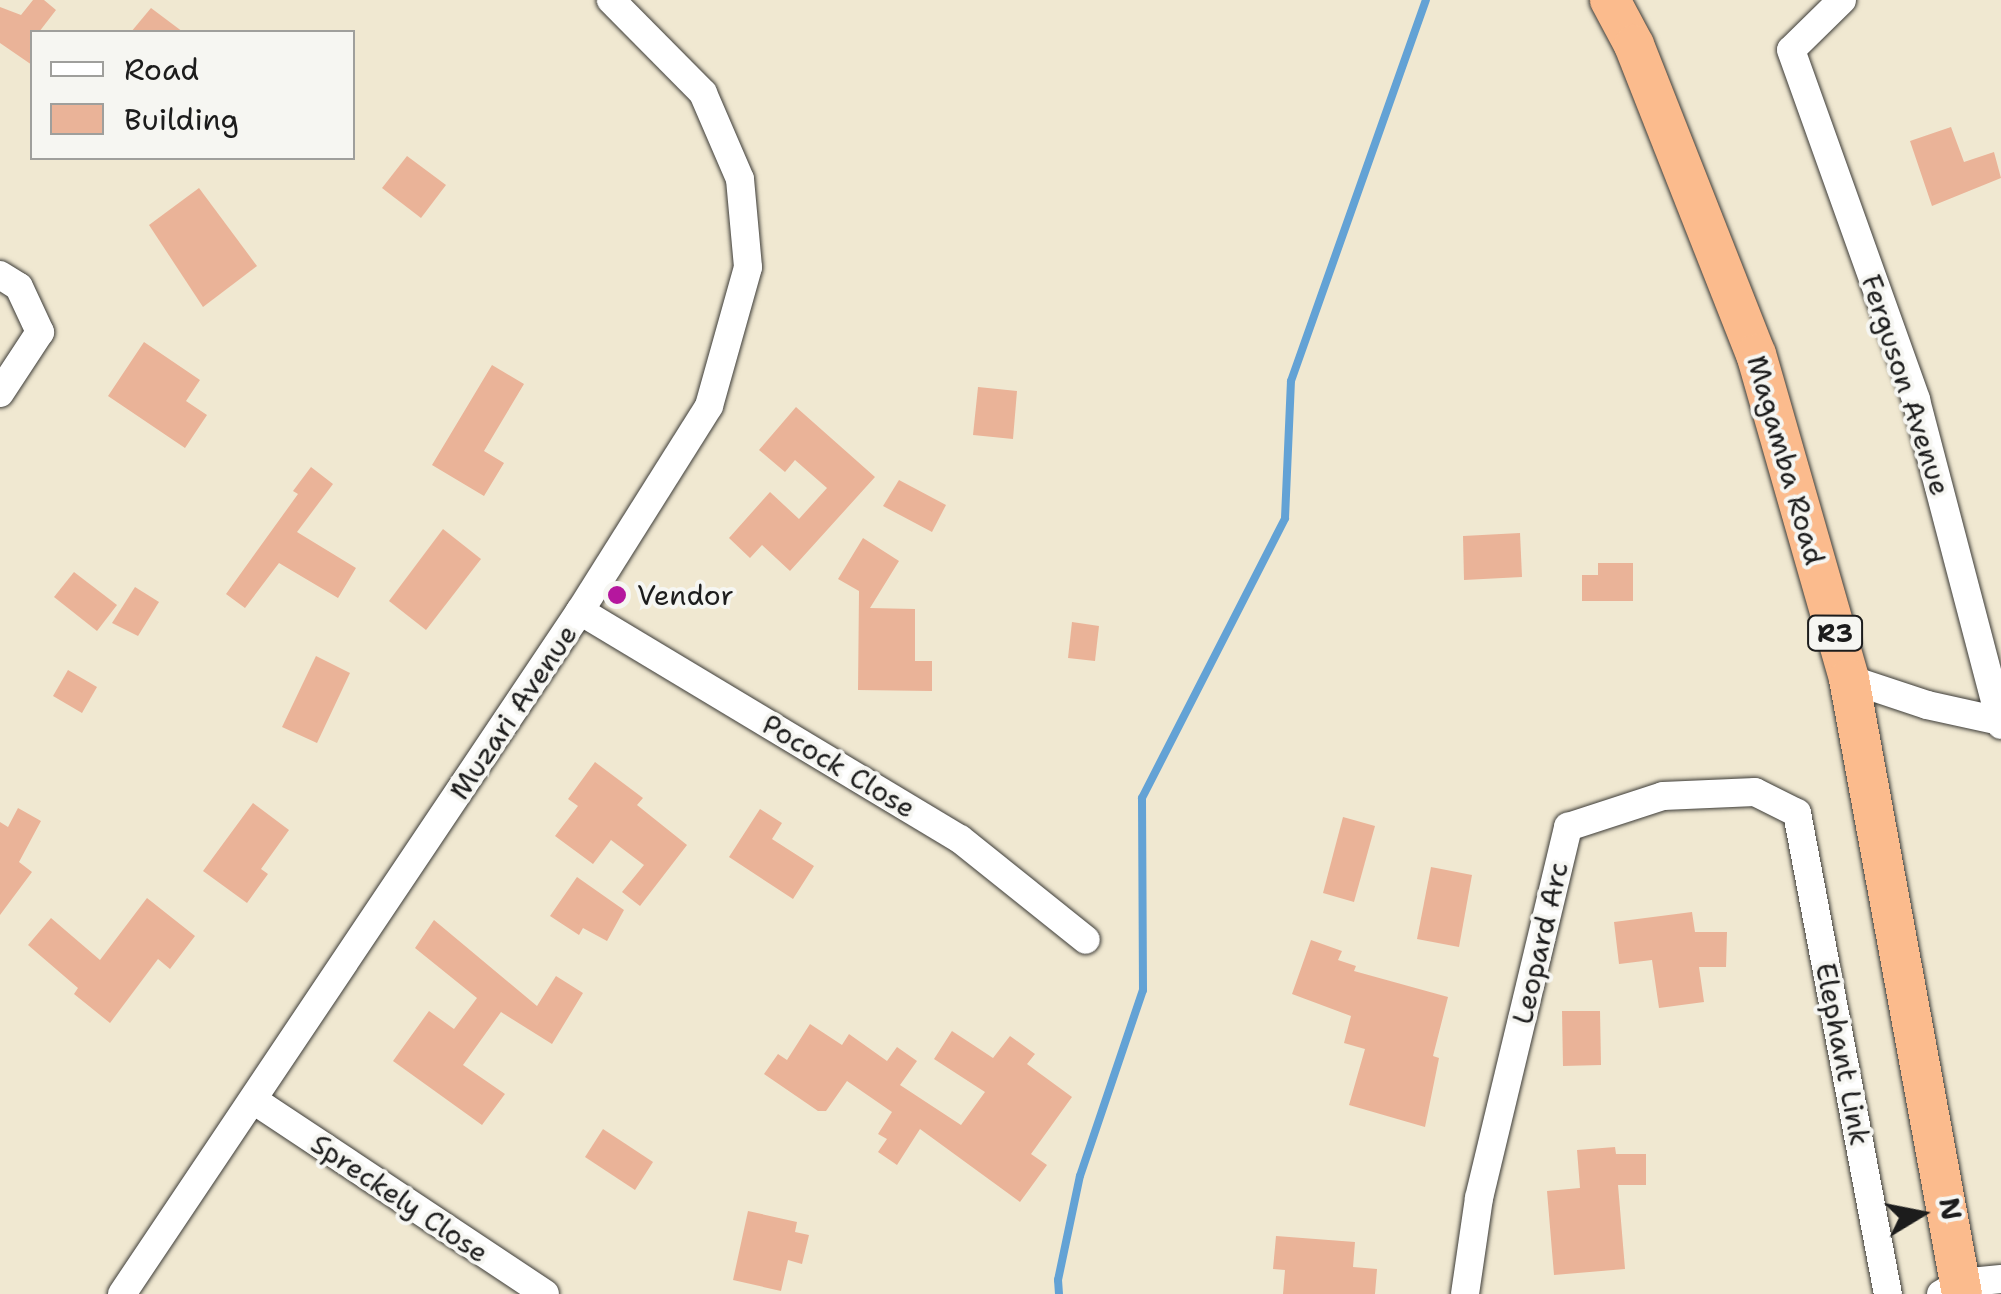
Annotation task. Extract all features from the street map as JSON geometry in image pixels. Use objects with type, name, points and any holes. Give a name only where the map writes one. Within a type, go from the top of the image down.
[{"type":"highway","name":"Magamba Road","points":[[1610,0],[1634,44],[1756,354],[1848,679],[1954,1290]]},
{"type":"street","name":"Muzari Avenue","points":[[122,1294],[255,1101],[580,610],[709,406],[748,267],[740,179],[703,93],[611,0]]},
{"type":"street","name":"Ferguson Avenue","points":[[1842,0],[1791,50],[1916,400],[2000,723]]},
{"type":"street","points":[[0,275],[19,287],[40,332],[0,393]]},
{"type":"street","name":"Pocock Close","points":[[580,610],[960,839],[1086,940]]},
{"type":"street","points":[[1848,679],[1927,705],[2000,723]]},
{"type":"street","name":"Leopard Arc","points":[[1465,1294],[1479,1198],[1568,827],[1663,796],[1755,792],[1797,813]]},
{"type":"street","name":"Elephant Link","points":[[1797,813],[1888,1294]]},
{"type":"street","name":"Spreckely Close","points":[[255,1101],[545,1294]]},
{"type":"street","points":[[1954,1290],[2001,1279]]},
{"type":"building","points":[[33,0],[44,0],[56,10],[41,30],[30,30],[30,64],[0,43],[0,7],[21,15]]},
{"type":"building","points":[[151,8],[180,30],[133,30]]},
{"type":"building","points":[[1951,127],[1964,162],[1994,152],[2001,178],[1932,206],[1910,141]]},
{"type":"building","points":[[407,156],[446,185],[421,218],[382,188]]},
{"type":"building","points":[[199,188],[257,266],[203,307],[149,225]]},
{"type":"building","points":[[144,342],[200,380],[186,401],[207,415],[185,448],[108,396]]},
{"type":"building","points":[[492,365],[524,384],[484,451],[504,463],[484,496],[432,465]]},
{"type":"building","points":[[978,387],[1017,391],[1013,439],[973,435]]},
{"type":"building","points":[[796,407],[875,477],[790,571],[762,545],[750,558],[729,538],[770,492],[799,519],[827,488],[795,460],[785,472],[759,450]]},
{"type":"building","points":[[311,467],[333,484],[297,532],[356,568],[338,598],[279,563],[245,608],[226,594],[298,494],[293,491]]},
{"type":"building","points":[[899,480],[946,505],[932,532],[883,506]]},
{"type":"building","points":[[443,529],[481,559],[426,630],[389,601]]},
{"type":"building","points":[[1520,533],[1522,577],[1464,580],[1463,536]]},
{"type":"building","points":[[863,538],[899,561],[870,608],[915,609],[915,661],[932,661],[932,691],[858,690],[859,591],[838,579]]},
{"type":"building","points":[[1598,563],[1633,563],[1633,601],[1582,601],[1582,575],[1598,575]]},
{"type":"building","points":[[74,572],[117,605],[97,631],[54,597]]},
{"type":"building","points":[[135,587],[159,602],[138,636],[112,623]]},
{"type":"building","points":[[1072,622],[1099,626],[1095,661],[1068,658]]},
{"type":"building","points":[[316,656],[350,673],[317,743],[282,727]]},
{"type":"building","points":[[68,670],[97,687],[82,713],[53,696]]},
{"type":"building","points":[[595,762],[643,798],[637,805],[687,845],[640,906],[622,892],[644,865],[611,840],[593,864],[555,836],[578,806],[568,799]]},
{"type":"building","points":[[253,803],[289,830],[261,869],[268,874],[247,903],[203,871]]},
{"type":"building","points":[[18,808],[41,821],[19,862],[32,872],[0,915],[0,822],[8,827]]},
{"type":"building","points":[[760,809],[782,823],[772,839],[814,866],[793,899],[729,857]]},
{"type":"building","points":[[1343,817],[1375,826],[1354,902],[1323,893]]},
{"type":"building","points":[[1431,867],[1472,875],[1459,947],[1417,939]]},
{"type":"building","points":[[577,877],[624,910],[607,941],[583,928],[579,935],[550,916]]},
{"type":"building","points":[[147,898],[195,936],[170,969],[158,959],[110,1023],[74,994],[78,988],[28,945],[51,918],[100,960]]},
{"type":"building","points":[[1692,912],[1695,932],[1727,932],[1726,967],[1699,967],[1704,1002],[1659,1008],[1652,960],[1619,964],[1614,922]]},
{"type":"building","points":[[434,920],[537,1006],[556,976],[583,993],[552,1044],[501,1012],[463,1065],[505,1094],[482,1125],[393,1061],[429,1011],[454,1029],[477,998],[415,948]]},
{"type":"building","points":[[1311,940],[1342,951],[1338,960],[1356,966],[1354,971],[1448,997],[1433,1056],[1439,1058],[1425,1127],[1349,1105],[1365,1049],[1344,1043],[1351,1016],[1292,994]]},
{"type":"building","points":[[1562,1011],[1600,1011],[1601,1065],[1563,1066]]},
{"type":"building","points":[[810,1024],[842,1045],[849,1034],[887,1061],[897,1047],[917,1061],[900,1085],[961,1125],[985,1092],[934,1059],[952,1031],[993,1058],[1010,1036],[1035,1054],[1027,1064],[1072,1097],[1031,1154],[1047,1165],[1020,1202],[920,1129],[897,1165],[878,1152],[887,1139],[878,1134],[892,1112],[847,1081],[826,1111],[818,1111],[764,1074],[778,1054],[787,1060]]},
{"type":"building","points":[[603,1129],[653,1162],[635,1190],[585,1157]]},
{"type":"building","points":[[1615,1147],[1616,1154],[1646,1154],[1646,1185],[1618,1185],[1625,1269],[1554,1275],[1547,1191],[1580,1188],[1577,1150]]},
{"type":"building","points":[[748,1211],[797,1222],[795,1232],[809,1235],[802,1264],[788,1260],[781,1291],[733,1280]]},
{"type":"building","points":[[1276,1236],[1355,1242],[1353,1267],[1377,1269],[1375,1294],[1283,1294],[1285,1270],[1273,1269]]},
{"type":"waterway","points":[[1059,1294],[1058,1280],[1080,1176],[1143,990],[1142,798],[1285,518],[1291,381],[1426,0]]},
{"type":"place","name":"Vendor","points":[[617,595]]}]
